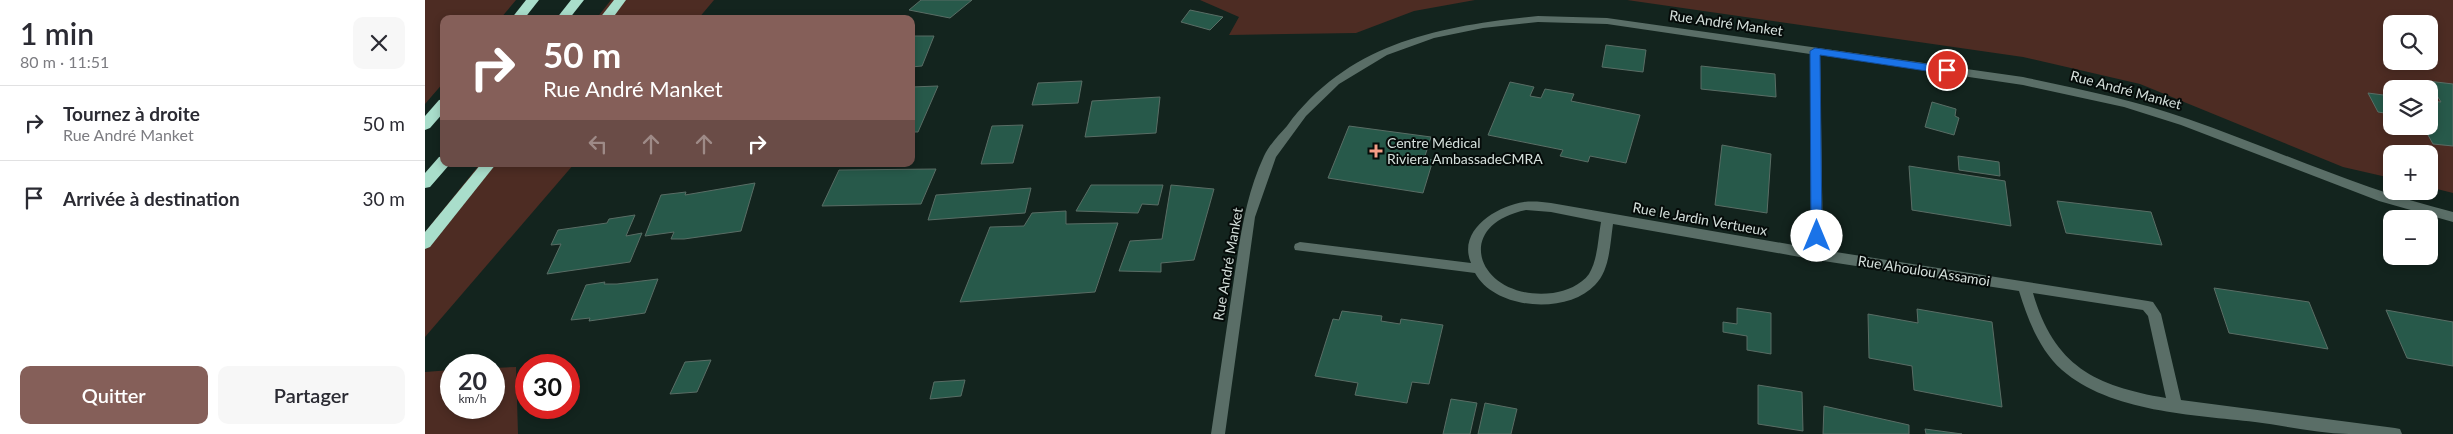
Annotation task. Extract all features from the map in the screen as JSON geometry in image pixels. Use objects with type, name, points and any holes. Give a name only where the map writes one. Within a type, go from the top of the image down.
[{"type":"highway","points":[[520,15],[533,0]]},
{"type":"highway","points":[[565,15],[578,0]]},
{"type":"highway","points":[[608,15],[620,0]]},
{"type":"highway","points":[[425,125],[440,108]]},
{"type":"highway","points":[[425,183],[440,166]]},
{"type":"highway","points":[[425,243],[487,167]]},
{"type":"street","name":"Rue André Manket","points":[[1218,434],[1233,322],[1252,208],[1270,156],[1302,113],[1335,81],[1383,53],[1432,35],[1483,25],[1538,19],[1607,21],[2080,92],[2144,108],[2186,122],[2328,179],[2409,207],[2453,217]]},
{"type":"street","points":[[1815,51],[1817,254]]},
{"type":"street","name":"Rue le Jardin Vertueux","points":[[1480,268],[1475,258],[1476,240],[1486,224],[1504,212],[1526,206],[1550,208],[1817,254]]},
{"type":"street","points":[[1300,247],[1480,268],[1483,276],[1501,290],[1524,299],[1549,300],[1573,294],[1590,282],[1599,264],[1608,218]]},
{"type":"street","name":"Rue Ahoulou Assamoi","points":[[1817,254],[2025,287],[2137,302],[2148,306],[2154,314],[2175,405]]},
{"type":"street","points":[[2025,287],[2036,325],[2047,345],[2079,376],[2109,390],[2175,405],[2395,434]]},
{"type":"shaded area","points":[[425,0],[516,0],[503,15],[440,15],[440,87],[425,104]]},
{"type":"shaded area","points":[[611,0],[714,0],[701,15],[599,15]]},
{"type":"shaded area","points":[[1200,0],[1475,0],[1414,11],[1356,33],[1229,35],[1239,17]]},
{"type":"shaded area","points":[[1627,0],[2453,0],[2453,193],[2438,189],[2438,145],[2383,145],[2383,176],[2343,167],[2140,84],[2023,57]]},
{"type":"shaded area","points":[[478,167],[571,167],[425,337],[425,232]]},
{"type":"shaded area","points":[[515,367],[515,419],[518,419],[518,434],[425,434],[425,372],[440,371],[440,419],[505,419],[505,368]]},
{"type":"building","points":[[921,0],[972,0],[950,18],[909,10]]},
{"type":"building","points":[[1190,10],[1223,17],[1210,30],[1181,22]]},
{"type":"building","points":[[915,36],[934,36],[922,66],[915,67]]},
{"type":"building","points":[[1606,45],[1646,50],[1643,72],[1602,67]]},
{"type":"building","points":[[1701,66],[1775,74],[1776,97],[1701,89]]},
{"type":"building","points":[[1082,81],[1078,103],[1032,105],[1038,83]]},
{"type":"building","points":[[1510,82],[1534,87],[1530,96],[1541,98],[1545,89],[1574,94],[1571,101],[1640,115],[1626,163],[1590,156],[1588,162],[1560,156],[1563,150],[1488,135]]},
{"type":"building","points":[[2438,82],[2453,84],[2453,146],[2433,144],[2428,135],[2438,135],[2438,102],[2441,102],[2438,97]]},
{"type":"building","points":[[938,86],[918,132],[915,132],[915,87]]},
{"type":"building","points":[[2368,93],[2383,95],[2383,113],[2378,112]]},
{"type":"building","points":[[1160,97],[1156,133],[1085,137],[1092,101]]},
{"type":"building","points":[[1932,102],[1956,109],[1955,116],[1959,118],[1954,135],[1925,127]]},
{"type":"building","points":[[1023,125],[1013,163],[981,164],[992,126]]},
{"type":"building","points":[[1349,126],[1431,137],[1424,159],[1433,160],[1423,193],[1328,178]]},
{"type":"building","points":[[1722,145],[1771,154],[1767,213],[1715,205]]},
{"type":"building","points":[[1958,156],[1999,162],[2000,176],[1959,170]]},
{"type":"building","points":[[1909,166],[2005,181],[2011,226],[1912,210]]},
{"type":"building","points":[[936,169],[921,204],[822,206],[839,170]]},
{"type":"building","points":[[755,183],[741,231],[684,239],[671,239],[674,232],[645,236],[661,195],[686,192],[685,195]]},
{"type":"building","points":[[1091,185],[1163,185],[1158,205],[1142,204],[1138,213],[1076,211]]},
{"type":"building","points":[[1171,185],[1214,189],[1194,260],[1161,263],[1161,272],[1119,271],[1130,241],[1162,239]]},
{"type":"building","points":[[1031,188],[1025,213],[928,220],[936,195]]},
{"type":"building","points":[[2057,201],[2151,212],[2162,245],[2066,233]]},
{"type":"building","points":[[1066,211],[1066,224],[1118,223],[1095,292],[960,302],[990,227],[1024,226],[1032,213]]},
{"type":"building","points":[[635,215],[626,236],[642,233],[630,262],[547,274],[561,244],[551,245],[558,230],[607,223],[609,219]]},
{"type":"building","points":[[658,279],[645,313],[589,321],[590,318],[571,320],[586,285],[605,282],[604,284],[617,284]]},
{"type":"building","points":[[2214,288],[2309,302],[2328,349],[2229,333]]},
{"type":"building","points":[[1737,308],[1771,313],[1771,354],[1747,350],[1747,336],[1723,332],[1723,322],[1737,324]]},
{"type":"building","points":[[1917,309],[1992,322],[2002,407],[1914,390],[1912,366],[1869,358],[1868,314],[1918,323]]},
{"type":"building","points":[[2386,310],[2453,322],[2453,366],[2407,358]]},
{"type":"building","points":[[1342,311],[1382,316],[1381,321],[1400,324],[1401,319],[1443,325],[1429,384],[1412,382],[1407,403],[1355,395],[1358,383],[1315,376],[1333,319],[1339,320]]},
{"type":"building","points":[[711,360],[697,392],[670,394],[685,362]]},
{"type":"building","points":[[965,380],[961,396],[930,399],[934,382]]},
{"type":"building","points":[[1758,385],[1802,392],[1803,431],[1758,424]]},
{"type":"building","points":[[1451,399],[1477,403],[1470,434],[1443,434]]},
{"type":"building","points":[[1485,403],[1517,409],[1511,434],[1478,434]]},
{"type":"building","points":[[1824,406],[1909,425],[1909,434],[1823,434]]},
{"type":"building","points":[[1925,429],[1962,434],[1926,434]]},
{"type":"place","name":"Centre Médical Riviera AmbassadeCMRA","points":[[1376,151]]},
{"type":"route","points":[[1817,236],[1815,51],[1947,70]]}]
